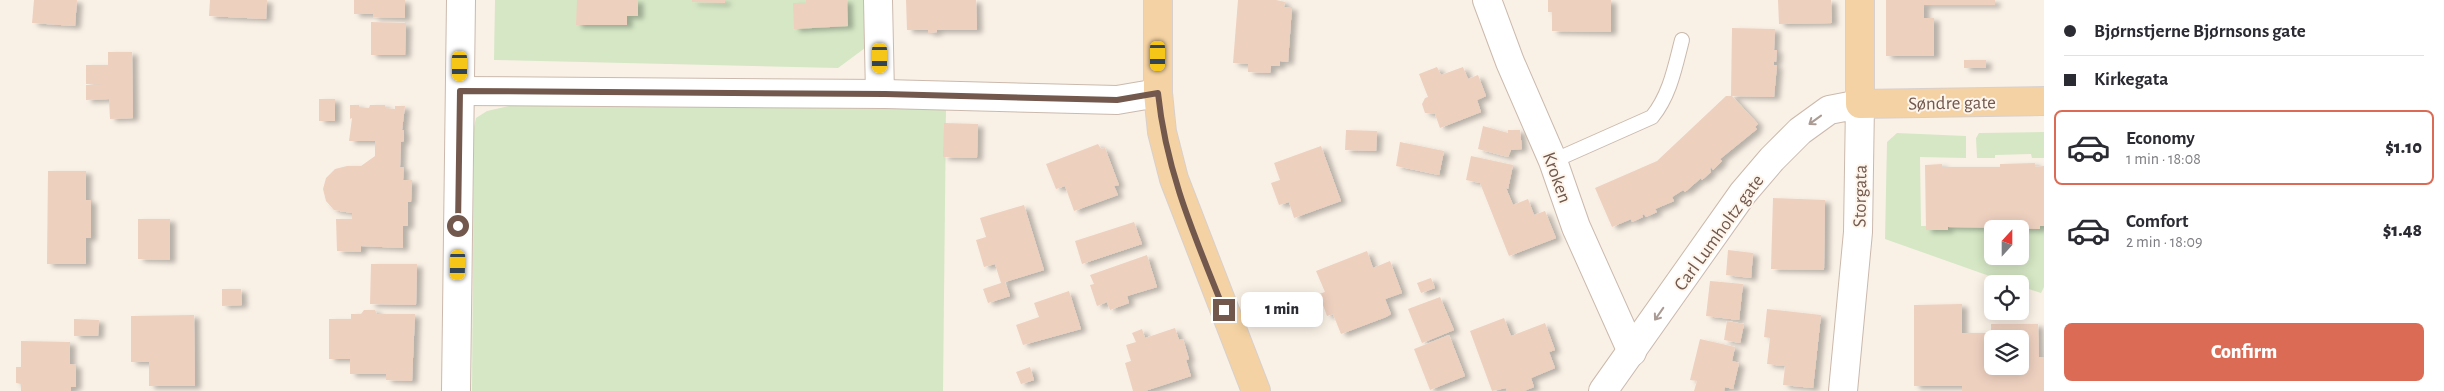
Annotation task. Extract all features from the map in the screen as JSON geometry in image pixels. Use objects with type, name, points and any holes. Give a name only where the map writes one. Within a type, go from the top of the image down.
[{"type":"main road","points":[[1158,0],[1158,93],[1162,132],[1174,179],[1254,390]]},
{"type":"main road","name":"Storgata","points":[[1860,0],[1860,104]]},
{"type":"main road","name":"Søndre gate","points":[[1860,104],[2044,101]]},
{"type":"street","points":[[456,391],[461,0]]},
{"type":"street","points":[[878,0],[880,94]]},
{"type":"street","name":"Kroken","points":[[1487,0],[1510,62],[1553,161],[1576,228],[1632,352]]},
{"type":"street","points":[[460,91],[880,94],[1117,100],[1158,93]]},
{"type":"street","name":"Carl Lumholtz gate","points":[[1603,391],[1743,194],[1772,159],[1800,131],[1829,110],[1860,104]]},
{"type":"street","name":"Storgata","points":[[1843,391],[1858,232],[1860,104]]},
{"type":"lane","points":[[1553,161],[1652,117],[1660,108],[1668,92],[1682,40]]},
{"type":"green space","points":[[495,0],[865,0],[865,48],[838,68],[494,60]]},
{"type":"green space","points":[[513,105],[946,109],[943,391],[472,391],[474,127],[476,118],[487,111]]},
{"type":"green space","points":[[2044,132],[2044,158],[2032,158],[2031,154],[1995,155],[1995,158],[1977,158],[1976,138],[1979,133]]},
{"type":"green space","points":[[1897,133],[1966,136],[1966,158],[1920,157],[1921,226],[1984,225],[1984,265],[2029,265],[2029,225],[2044,225],[2044,287],[2041,293],[2029,289],[2029,275],[1987,275],[1885,239],[1887,142]]},
{"type":"building","points":[[34,0],[77,0],[75,26],[32,23]]},
{"type":"building","points":[[210,0],[267,0],[266,19],[209,16]]},
{"type":"building","points":[[354,0],[405,0],[405,18],[373,17],[373,14],[354,14]]},
{"type":"building","points":[[577,0],[638,0],[638,16],[627,16],[627,25],[576,25]]},
{"type":"building","points":[[692,0],[725,0],[725,3],[692,2]]},
{"type":"building","points":[[806,0],[847,0],[848,26],[794,29],[793,3],[806,3]]},
{"type":"building","points":[[906,0],[976,0],[977,30],[937,30],[937,32],[928,33],[928,30],[907,30]]},
{"type":"building","points":[[1238,0],[1276,0],[1285,2],[1284,7],[1292,7],[1288,62],[1280,61],[1280,66],[1271,66],[1270,73],[1248,72],[1248,64],[1233,63]]},
{"type":"building","points":[[1548,0],[1611,0],[1611,32],[1552,31],[1552,12],[1548,12]]},
{"type":"building","points":[[1778,0],[1831,0],[1832,23],[1779,24]]},
{"type":"building","points":[[1886,0],[1995,0],[1995,5],[1924,5],[1924,18],[1934,18],[1934,56],[1886,56]]},
{"type":"building","points":[[371,22],[406,23],[405,55],[371,55]]},
{"type":"building","points":[[1732,28],[1775,29],[1774,50],[1777,50],[1774,65],[1777,65],[1774,97],[1732,96],[1758,124],[1755,127],[1757,129],[1720,159],[1722,161],[1713,170],[1711,167],[1711,172],[1702,180],[1701,178],[1685,192],[1683,190],[1672,197],[1674,201],[1655,209],[1657,212],[1646,217],[1644,214],[1642,215],[1643,217],[1632,222],[1631,219],[1612,227],[1595,188],[1657,161],[1726,96],[1731,96]]},
{"type":"building","points":[[108,52],[132,52],[133,118],[110,119],[109,99],[86,100],[86,85],[104,84],[86,84],[86,65],[108,65]]},
{"type":"building","points":[[1964,60],[1986,60],[1986,68],[1964,68]]},
{"type":"building","points":[[1437,67],[1441,75],[1463,67],[1468,79],[1478,75],[1486,96],[1477,100],[1481,112],[1440,128],[1435,114],[1425,113],[1422,104],[1425,98],[1428,97],[1419,74]]},
{"type":"building","points":[[319,99],[335,99],[335,121],[319,121]]},
{"type":"building","points":[[350,105],[359,105],[359,108],[369,108],[370,105],[385,105],[385,108],[395,109],[395,106],[405,106],[402,130],[404,130],[404,141],[401,142],[400,167],[404,167],[403,180],[412,180],[411,202],[408,202],[408,226],[403,226],[403,248],[361,246],[361,252],[337,251],[336,219],[352,219],[352,213],[334,210],[326,201],[323,189],[326,178],[335,169],[347,166],[361,166],[375,156],[375,141],[349,141],[352,118],[350,119]]},
{"type":"building","points":[[944,123],[978,124],[977,158],[943,157]]},
{"type":"building","points":[[1483,126],[1508,133],[1508,130],[1520,130],[1522,149],[1511,150],[1508,157],[1478,149]]},
{"type":"building","points":[[1346,130],[1377,131],[1376,151],[1345,150]]},
{"type":"building","points":[[1400,142],[1444,151],[1439,175],[1396,166]]},
{"type":"building","points":[[1098,144],[1101,149],[1105,148],[1119,185],[1114,186],[1118,195],[1074,211],[1065,186],[1056,189],[1046,164]]},
{"type":"building","points":[[1321,146],[1341,201],[1294,218],[1289,202],[1279,205],[1271,183],[1280,180],[1274,163]]},
{"type":"building","points":[[1471,156],[1513,165],[1508,189],[1506,188],[1513,205],[1528,199],[1534,215],[1545,211],[1556,238],[1509,256],[1480,183],[1466,180]]},
{"type":"building","points":[[2035,163],[2035,167],[2044,166],[2044,226],[2040,226],[2040,229],[2029,229],[2029,220],[1984,220],[1984,228],[1948,227],[1948,230],[1926,230],[1925,165],[1942,164],[1942,167],[2000,167],[2000,164]]},
{"type":"building","points":[[48,171],[86,171],[86,200],[91,200],[91,238],[86,238],[86,264],[47,264]]},
{"type":"building","points":[[1773,198],[1825,200],[1824,270],[1771,269]]},
{"type":"building","points":[[1024,205],[1044,270],[1005,282],[1010,296],[988,303],[983,289],[1001,283],[995,264],[984,267],[976,240],[986,237],[980,218]]},
{"type":"building","points":[[138,219],[170,219],[170,260],[138,259]]},
{"type":"building","points":[[1134,222],[1142,244],[1082,264],[1075,241]]},
{"type":"building","points":[[1728,250],[1753,253],[1751,278],[1726,275]]},
{"type":"building","points":[[1367,251],[1373,268],[1390,261],[1402,293],[1385,299],[1391,314],[1341,334],[1333,314],[1327,316],[1319,294],[1325,292],[1316,271]]},
{"type":"building","points":[[1147,255],[1157,287],[1127,296],[1129,303],[1110,310],[1107,302],[1097,306],[1090,285],[1094,284],[1090,275]]},
{"type":"building","points":[[371,264],[417,264],[416,305],[370,304]]},
{"type":"building","points":[[1431,278],[1435,288],[1421,293],[1417,283]]},
{"type":"building","points":[[1710,281],[1743,284],[1739,320],[1706,316]]},
{"type":"building","points":[[222,289],[241,289],[242,305],[222,306]]},
{"type":"building","points":[[1069,291],[1081,329],[1023,345],[1016,325],[1039,317],[1034,303]]},
{"type":"building","points":[[1440,297],[1454,330],[1422,343],[1408,309]]},
{"type":"building","points":[[1962,304],[1962,333],[1984,333],[1984,375],[2029,375],[2029,330],[1991,330],[1991,324],[2038,324],[2039,357],[2044,357],[2044,391],[1962,391],[1962,386],[1914,386],[1914,305]]},
{"type":"building","points":[[1767,309],[1821,315],[1813,388],[1783,385],[1785,366],[1767,364],[1770,338],[1764,337]]},
{"type":"building","points":[[364,310],[375,310],[377,314],[415,314],[412,381],[386,380],[386,374],[350,374],[350,359],[329,359],[329,319],[351,319],[351,314],[361,314]]},
{"type":"building","points":[[194,315],[195,386],[149,386],[149,362],[131,362],[131,316]]},
{"type":"building","points":[[1504,318],[1511,336],[1545,323],[1555,350],[1549,352],[1555,368],[1531,378],[1534,387],[1524,391],[1507,391],[1506,388],[1492,391],[1470,331]]},
{"type":"building","points":[[74,319],[99,320],[98,336],[74,336]]},
{"type":"building","points":[[1727,321],[1744,324],[1740,343],[1724,340]]},
{"type":"building","points":[[1175,328],[1179,340],[1183,339],[1189,359],[1186,360],[1191,376],[1145,391],[1133,391],[1125,363],[1131,361],[1126,345],[1136,342],[1132,333],[1142,329],[1145,338]]},
{"type":"building","points":[[1449,335],[1465,376],[1430,390],[1414,349]]},
{"type":"building","points":[[1700,339],[1735,347],[1732,361],[1739,363],[1733,389],[1725,387],[1724,391],[1694,391],[1697,381],[1690,380]]},
{"type":"building","points":[[21,341],[70,342],[70,364],[76,365],[76,387],[71,387],[71,391],[21,391],[21,384],[16,383],[16,367],[21,367]]},
{"type":"building","points":[[1030,367],[1034,380],[1021,384],[1016,372]]},
{"type":"route","points":[[458,226],[460,91],[885,94],[1117,100],[1158,93],[1162,132],[1174,179],[1224,310]]}]
